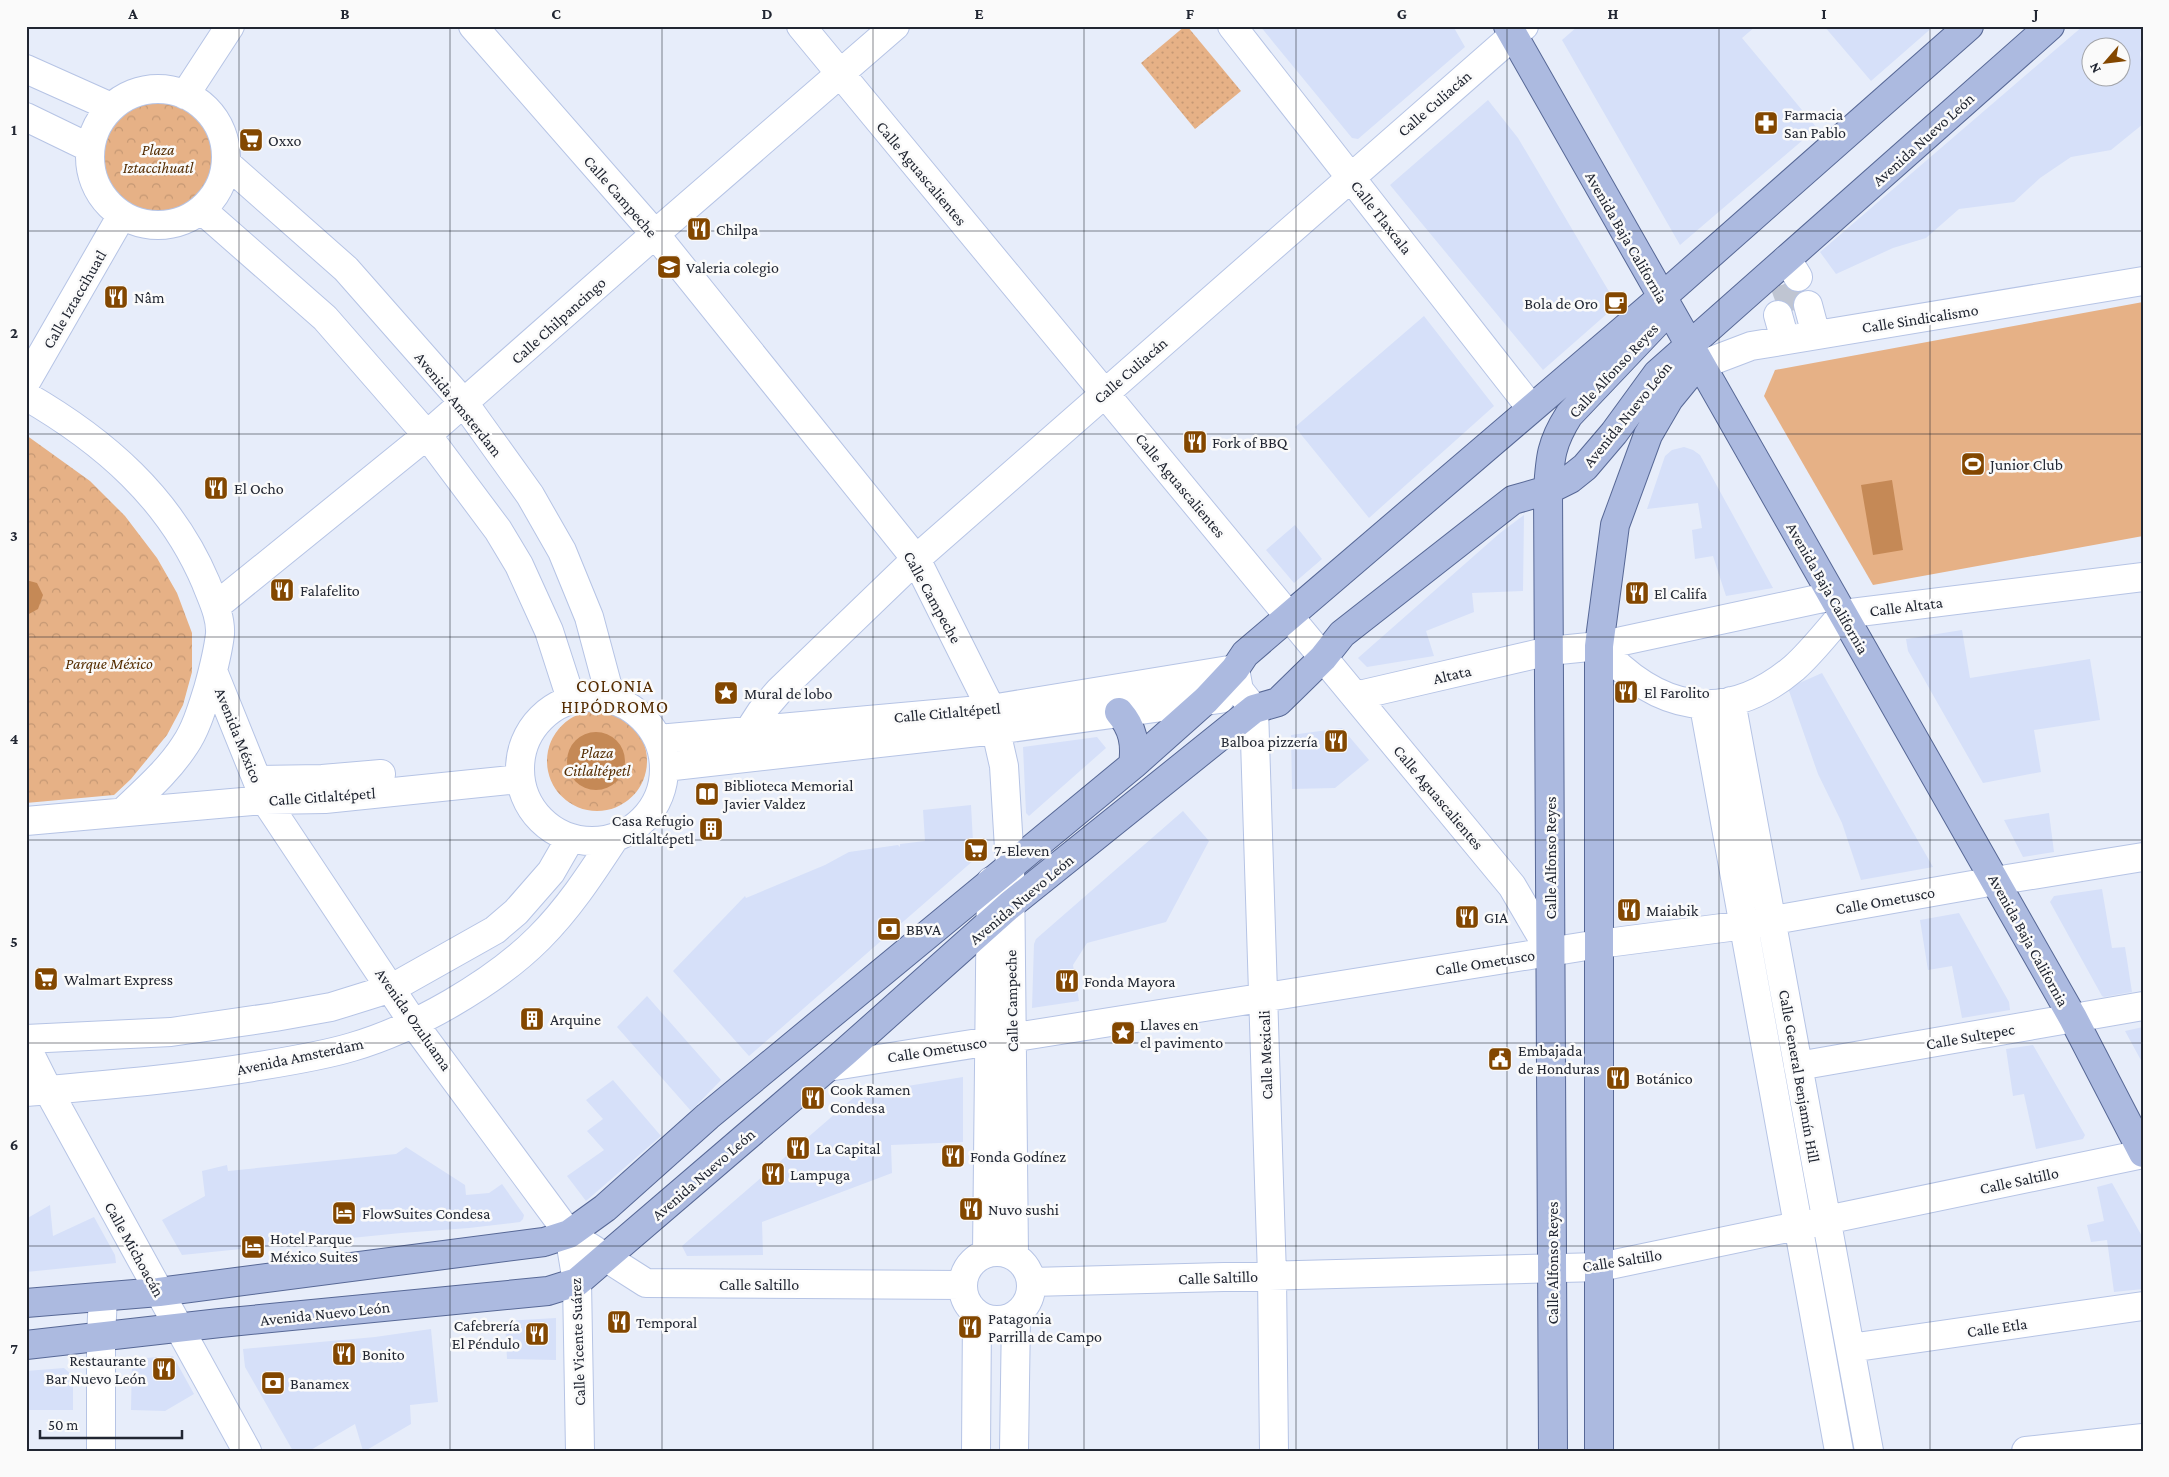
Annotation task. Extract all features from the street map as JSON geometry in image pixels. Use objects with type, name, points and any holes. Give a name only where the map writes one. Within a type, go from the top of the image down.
[{"type":"main road","name":"Avenida Nuevo León","points":[[26,1303],[159,1292],[544,1242],[569,1234],[605,1208],[708,1116],[1133,765],[1206,700],[1235,669],[1245,654],[1531,408],[1733,250],[1750,219],[1969,26]]},
{"type":"main road","name":"Avenida Nuevo León","points":[[26,1345],[548,1291],[577,1282],[828,1066],[1010,905],[1254,709],[1278,702],[1323,658],[1342,634],[1513,500],[1548,490],[1570,479],[1585,467],[1614,433],[1657,374],[1788,301],[2050,26]]},
{"type":"main road","name":"Avenida Baja California","points":[[1515,29],[1665,304],[2073,1018],[2143,1154]]},
{"type":"main road","name":"Calle Alfonso Reyes","points":[[1552,1451],[1548,490],[1551,453],[1558,432],[1569,415],[1665,304]]},
{"type":"main road","points":[[1599,1451],[1599,646],[1615,524],[1648,435],[1669,399],[1687,377],[1695,354]]},
{"type":"main road","points":[[1119,712],[1130,729],[1134,740],[1133,765]]},
{"type":"street","points":[[185,95],[230,26]]},
{"type":"street","name":"Calle Campeche","points":[[473,26],[654,234],[916,559],[993,719],[1004,766],[1001,873],[990,923],[1000,1038],[1014,1256]]},
{"type":"street","name":"Calle Aguascalientes","points":[[801,26],[1512,886],[1550,952]]},
{"type":"street","name":"Calle Chilpancingo","points":[[216,606],[427,435],[654,234],[895,26]]},
{"type":"street","name":"Calle Tlaxcala","points":[[1232,26],[1531,408]]},
{"type":"street","name":"Calle Culiacán","points":[[750,729],[761,712],[779,691],[916,559],[1515,29]]},
{"type":"street","points":[[26,69],[111,107]]},
{"type":"street","points":[[162,90],[185,95],[203,106],[216,122],[224,142],[226,163],[223,178],[216,193],[202,210],[184,221],[163,225],[142,224],[122,215],[107,203],[96,186],[91,168],[90,148],[97,126],[111,107],[124,98],[139,92],[162,90]]},
{"type":"street","points":[[26,117],[90,148]]},
{"type":"street","name":"Avenida Amsterdam","points":[[226,163],[346,269],[464,403],[530,495],[562,551],[589,616],[611,699]]},
{"type":"street","points":[[202,210],[325,318],[427,435],[498,530],[519,565],[549,631],[571,699]]},
{"type":"street","name":"Calle Iztaccihuatl","points":[[26,382],[122,215]]},
{"type":"street","name":"Calle Sindicalismo","points":[[1695,354],[1742,348],[1788,301],[2143,281]]},
{"type":"street","name":"Avenida México","points":[[26,396],[66,419],[104,448],[139,481],[178,530],[202,572],[216,606],[220,632],[213,671],[202,710],[186,745],[157,779],[124,811]]},
{"type":"street","name":"Calle Altata","points":[[1599,646],[1838,605],[2143,576]]},
{"type":"street","points":[[1599,646],[1616,665],[1635,681],[1673,698],[1704,706],[1731,701],[1753,693],[1792,669],[1809,654],[1838,605]]},
{"type":"street","name":"Altata","points":[[1355,696],[1549,651],[1599,646]]},
{"type":"street","points":[[1235,669],[1239,690],[1254,709]]},
{"type":"street","name":"Calle Citlaltépetl","points":[[665,766],[993,719],[1235,669]]},
{"type":"street","name":"Avenida México","points":[[213,671],[261,790]]},
{"type":"street","points":[[587,696],[611,699],[630,707],[646,721],[658,738],[665,766],[662,790],[652,811],[635,828],[614,839],[591,842],[570,839],[552,830],[536,816],[525,799],[520,770],[524,741],[536,722],[552,708],[571,699],[587,696]]},
{"type":"street","points":[[1206,700],[1234,698],[1254,709]]},
{"type":"street","name":"Calle Citlaltépetl","points":[[658,738],[750,729],[1119,712],[1206,700]]},
{"type":"street","name":"Calle General Benjamín Hill","points":[[1731,701],[1869,1451]]},
{"type":"street","name":"Calle General Benjamín Hill","points":[[1704,706],[1839,1451]]},
{"type":"street","name":"Calle Mexicali","points":[[1254,709],[1272,1276],[1274,1451]]},
{"type":"street","name":"Calle Citlaltépetl","points":[[124,811],[261,790],[323,789],[520,770]]},
{"type":"street","name":"Avenida Ozuluama","points":[[261,790],[414,1024],[569,1234]]},
{"type":"street","points":[[26,821],[124,811]]},
{"type":"street","points":[[26,1039],[170,1032],[275,1018],[331,1007],[392,988],[495,930],[516,912],[551,872],[570,839]]},
{"type":"street","name":"Avenida Amsterdam","points":[[37,1091],[208,1074],[287,1061],[352,1047],[414,1024],[485,982],[539,939],[574,900],[614,839]]},
{"type":"street","name":"Calle Ometusco","points":[[828,1066],[1599,944],[1745,926],[1995,880],[2143,857]]},
{"type":"street","name":"Calle Campeche","points":[[987,1253],[1010,905],[1001,873]]},
{"type":"street","name":"Calle Sultepec","points":[[1798,1066],[2143,1006]]},
{"type":"street","name":"Calle Michoacán","points":[[26,1046],[37,1091],[159,1292],[247,1451]]},
{"type":"street","name":"Calle Saltillo","points":[[1031,1282],[1600,1267],[2143,1154]]},
{"type":"street","name":"Calle Saltillo","points":[[569,1234],[646,1283],[962,1285]]},
{"type":"street","name":"Calle Vicente Suárez","points":[[569,1234],[577,1282],[580,1451]]},
{"type":"street","points":[[1005,1252],[1014,1256],[1028,1272],[1031,1282],[1028,1301],[1016,1316],[996,1321],[986,1319],[969,1306],[964,1296],[962,1285],[964,1274],[977,1258],[987,1253],[1005,1252]]},
{"type":"street","points":[[101,1451],[103,1297]]},
{"type":"street","name":"Calle Etla","points":[[1850,1348],[2143,1306]]},
{"type":"street","points":[[976,1451],[977,1314]]},
{"type":"street","points":[[1014,1451],[1016,1316]]},
{"type":"street","points":[[2026,1451],[2143,1438]]},
{"type":"shaded area","points":[[1260,26],[1453,26],[1465,47],[1358,139],[1352,138]]},
{"type":"shaded area","points":[[1578,26],[1756,26],[1742,38],[1817,128],[1680,245],[1562,40]]},
{"type":"shaded area","points":[[1824,26],[1934,26],[1871,81]]},
{"type":"shaded area","points":[[2083,26],[2143,26],[2140,54],[2143,70],[2143,124],[2111,150],[2071,157],[2040,178],[2014,202],[1959,209],[1926,238],[1893,248],[1836,274],[1820,252]]},
{"type":"shaded area","points":[[1488,100],[1518,138],[1617,305],[1543,370],[1390,185]]},
{"type":"shaded area","points":[[1424,316],[1494,406],[1369,518],[1295,427]]},
{"type":"shaded area","points":[[1684,447],[1700,455],[1773,588],[1726,596],[1713,556],[1695,559],[1692,530],[1702,528],[1698,503],[1647,509],[1665,456],[1672,450]]},
{"type":"shaded area","points":[[1892,480],[1903,550],[1873,555],[1861,485]]},
{"type":"shaded area","points":[[1524,515],[1523,591],[1472,593],[1474,612],[1426,631],[1434,656],[1367,667],[1358,658],[1500,533]]},
{"type":"shaded area","points":[[1295,525],[1322,559],[1294,583],[1266,550]]},
{"type":"shaded area","points":[[26,580],[37,583],[43,595],[38,609],[27,615]]},
{"type":"shaded area","points":[[1962,630],[1970,678],[2090,659],[2100,720],[2034,730],[2041,772],[1983,783],[1908,651],[1906,639]]},
{"type":"shaded area","points":[[1822,673],[1933,867],[1861,880],[1842,823],[1818,774],[1788,688]]},
{"type":"shaded area","points":[[1342,728],[1369,760],[1335,788],[1292,789],[1291,735]]},
{"type":"shaded area","points":[[590,732],[602,732],[617,740],[625,755],[625,767],[617,782],[602,790],[590,790],[575,782],[567,767],[567,755],[575,740]]},
{"type":"shaded area","points":[[1097,737],[1106,748],[1029,816],[1026,813],[1023,747]]},
{"type":"shaded area","points":[[971,805],[974,860],[749,1056],[673,971],[745,896],[746,898],[825,865],[849,852],[898,845],[900,847],[900,844],[925,841],[923,810]]},
{"type":"shaded area","points":[[1183,811],[1209,841],[1166,922],[1087,943],[1073,965],[1079,1001],[1032,1008],[1034,944],[1036,939]]},
{"type":"shaded area","points":[[2049,813],[2054,852],[2023,857],[2004,820]]},
{"type":"shaded area","points":[[2102,889],[2112,948],[2125,947],[2132,992],[2104,997],[2050,902],[2054,896]]},
{"type":"shaded area","points":[[1959,913],[2009,1002],[2010,1010],[1962,1018],[1952,966],[1928,970],[1920,920]]},
{"type":"shaded area","points":[[647,996],[721,1080],[691,1111],[617,1027]]},
{"type":"shaded area","points":[[2143,1027],[2143,1064],[2125,1031]]},
{"type":"shaded area","points":[[2033,1045],[2085,1135],[2083,1139],[2036,1149],[2024,1094],[2013,1096],[2006,1049]]},
{"type":"shaded area","points":[[963,1077],[963,1142],[891,1145],[892,1173],[762,1222],[763,1255],[687,1256],[682,1246],[858,1094]]},
{"type":"shaded area","points":[[613,1080],[661,1136],[586,1201],[567,1176],[604,1150],[587,1131],[603,1119],[586,1100]]},
{"type":"shaded area","points":[[406,1147],[465,1185],[466,1195],[489,1193],[502,1184],[524,1215],[523,1219],[520,1222],[469,1228],[182,1255],[162,1220],[205,1196],[202,1171],[227,1165],[228,1171],[396,1154]]},
{"type":"shaded area","points":[[2112,1183],[2143,1238],[2143,1289],[2114,1292],[2107,1240],[2091,1242],[2087,1225],[2104,1221],[2097,1187]]},
{"type":"shaded area","points":[[50,1205],[53,1236],[94,1217],[115,1255],[116,1263],[26,1272],[26,1219]]},
{"type":"shaded area","points":[[556,1318],[556,1360],[507,1359],[505,1321]]},
{"type":"shaded area","points":[[431,1329],[438,1402],[410,1405],[411,1424],[365,1451],[363,1451],[355,1424],[309,1451],[293,1451],[245,1367],[243,1349],[375,1337]]},
{"type":"shaded area","points":[[173,1356],[194,1394],[165,1411],[131,1410],[132,1359]]},
{"type":"shaded area","points":[[64,1368],[73,1376],[73,1410],[26,1410],[26,1371]]},
{"type":"green space","points":[[1187,26],[1241,91],[1195,129],[1141,63]]},
{"type":"green space","name":"Plaza Iztaccihuatl","points":[[158,102],[179,106],[198,118],[210,137],[214,158],[210,179],[198,198],[179,210],[158,214],[137,210],[118,198],[106,179],[102,158],[106,137],[118,118],[137,106]]},
{"type":"green space","name":"Junior Club","points":[[2143,302],[2143,536],[1873,585],[1764,396],[1775,370]]},
{"type":"green space","name":"Parque México","points":[[26,435],[90,481],[125,516],[157,558],[177,593],[192,633],[192,672],[183,705],[167,735],[131,779],[114,795],[26,803]]},
{"type":"green space","name":"Plaza Citlaltépetl","points":[[597,711],[616,715],[633,725],[643,742],[647,761],[643,780],[633,797],[616,807],[597,811],[578,807],[561,797],[551,780],[547,761],[551,742],[561,725],[578,715]]},
{"type":"tunnel","points":[[1784,284],[1794,312]]},
{"type":"place","name":"Farmacia San Pablo","points":[[1766,123]]},
{"type":"place","name":"Oxxo","points":[[251,140]]},
{"type":"place","name":"Chilpa","points":[[699,229]]},
{"type":"place","name":"Valeria colegio","points":[[669,267]]},
{"type":"place","name":"Nâm","points":[[116,297]]},
{"type":"place","name":"Bola de Oro","points":[[1616,303]]},
{"type":"place","name":"Fork of BBQ","points":[[1195,442]]},
{"type":"place","name":"Junior Club","points":[[1973,464]]},
{"type":"place","name":"El Ocho","points":[[216,488]]},
{"type":"place","name":"Falafelito","points":[[282,590]]},
{"type":"place","name":"El Califa","points":[[1637,593]]},
{"type":"place","name":"El Farolito","points":[[1626,692]]},
{"type":"place","name":"Mural de lobo","points":[[726,693]]},
{"type":"place","name":"Balboa pizzería","points":[[1336,741]]},
{"type":"place","name":"Biblioteca Memorial Javier Valdez","points":[[707,794]]},
{"type":"place","name":"Casa Refugio Citlaltépetl","points":[[711,829]]},
{"type":"place","name":"7-Eleven","points":[[976,850]]},
{"type":"place","name":"Maiabik","points":[[1629,910]]},
{"type":"place","name":"GIA","points":[[1467,917]]},
{"type":"place","name":"BBVA","points":[[889,929]]},
{"type":"place","name":"Walmart Express","points":[[46,979]]},
{"type":"place","name":"Fonda Mayora","points":[[1067,981]]},
{"type":"place","name":"Arquine","points":[[532,1019]]},
{"type":"place","name":"Llaves en el pavimento","points":[[1123,1033]]},
{"type":"place","name":"Embajada de Honduras","points":[[1500,1059]]},
{"type":"place","name":"Botánico","points":[[1618,1078]]},
{"type":"place","name":"Cook Ramen Condesa","points":[[813,1098]]},
{"type":"place","name":"La Capital","points":[[798,1148]]},
{"type":"place","name":"Fonda Godínez","points":[[953,1156]]},
{"type":"place","name":"Lampuga","points":[[773,1174]]},
{"type":"place","name":"Nuvo sushi","points":[[971,1209]]},
{"type":"place","name":"FlowSuites Condesa","points":[[344,1213]]},
{"type":"place","name":"Hotel Parque México Suites","points":[[253,1247]]},
{"type":"place","name":"Temporal","points":[[619,1322]]},
{"type":"place","name":"Patagonia Parrilla de Campo","points":[[970,1327]]},
{"type":"place","name":"Cafebrería El Péndulo","points":[[537,1334]]},
{"type":"place","name":"Bonito","points":[[344,1354]]},
{"type":"place","name":"Restaurante Bar Nuevo León","points":[[164,1369]]},
{"type":"place","name":"Banamex","points":[[273,1383]]},
{"type":"district","name":"COLONIA HIPÓDROMO","points":[[615,696]]}]
